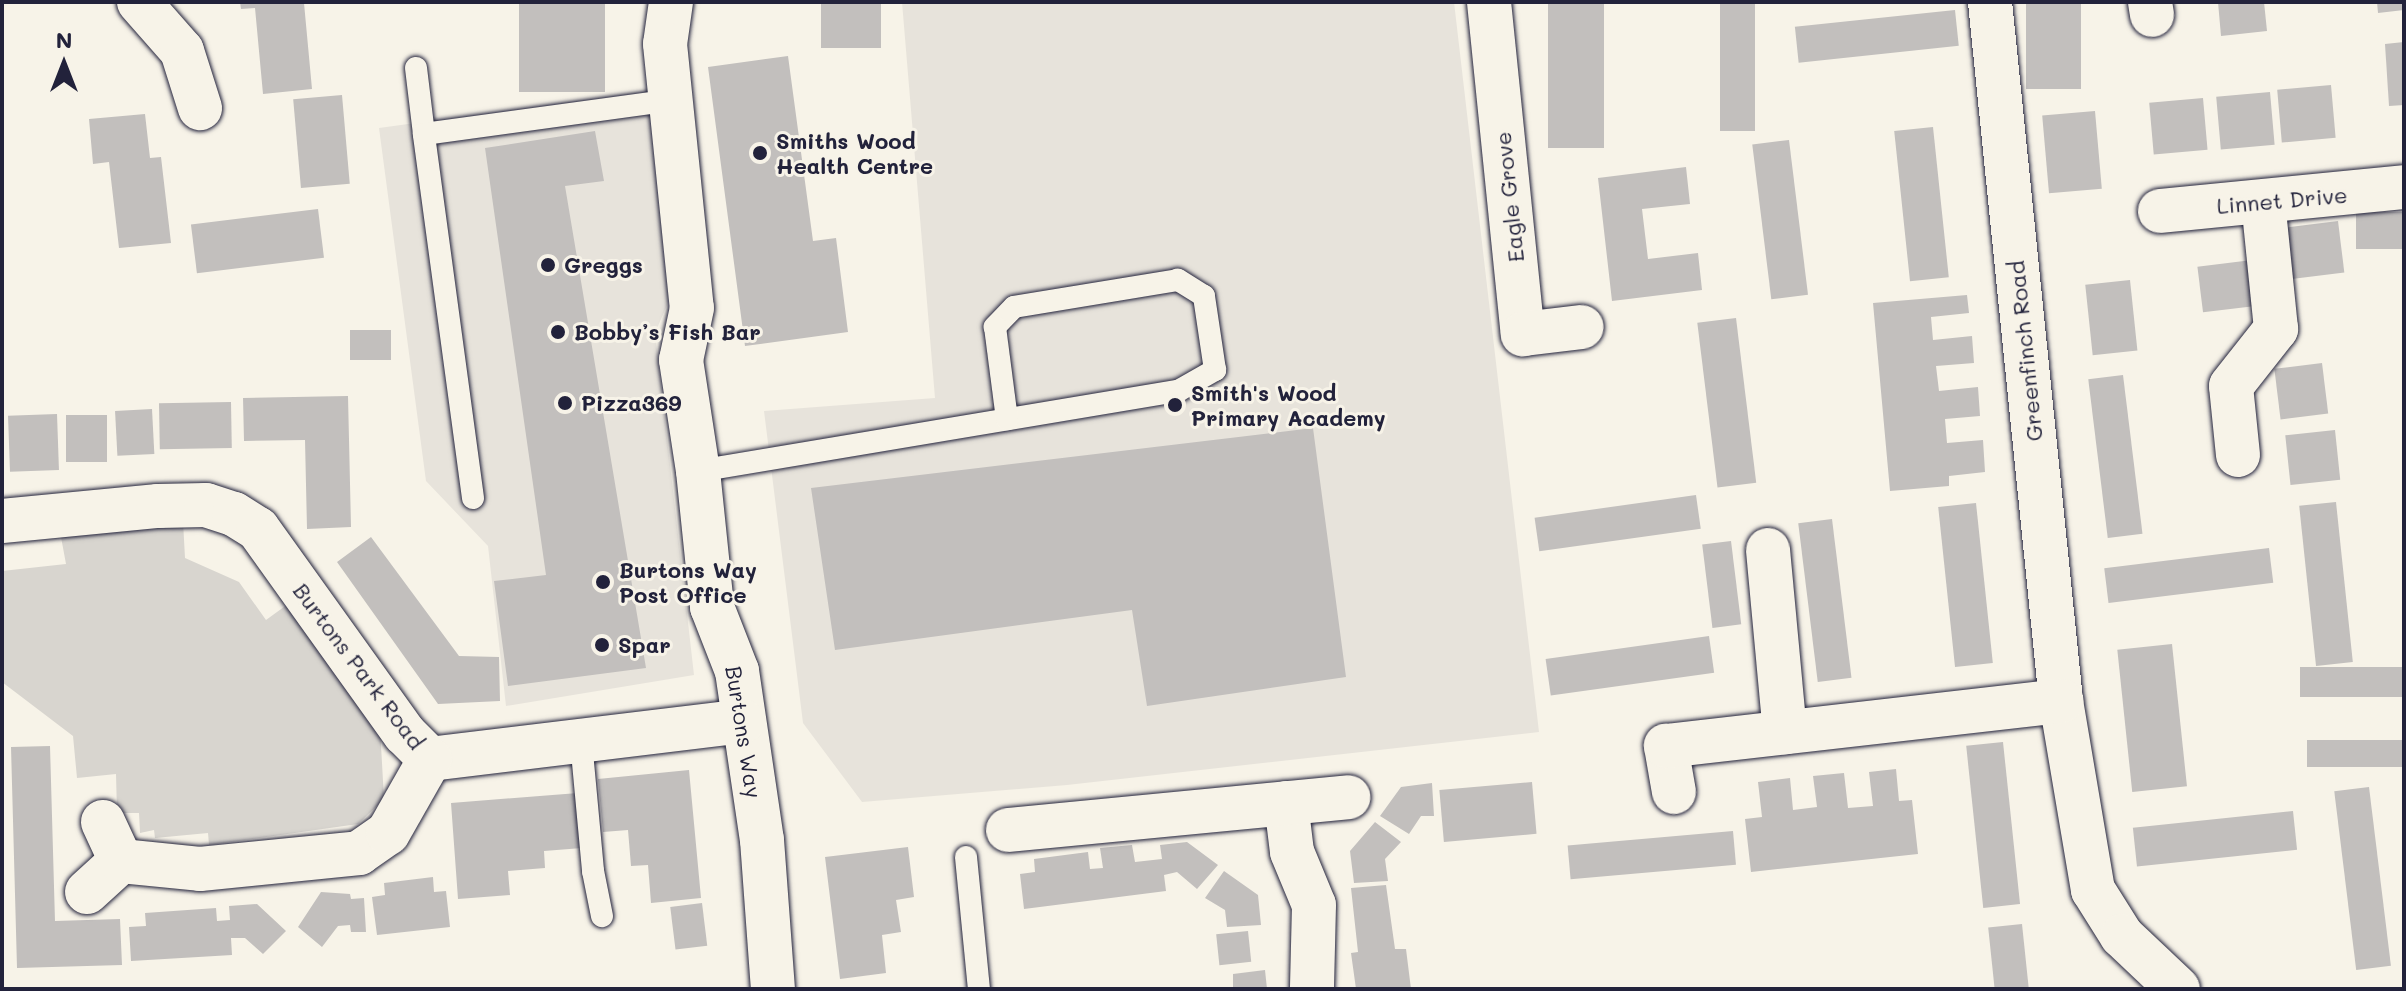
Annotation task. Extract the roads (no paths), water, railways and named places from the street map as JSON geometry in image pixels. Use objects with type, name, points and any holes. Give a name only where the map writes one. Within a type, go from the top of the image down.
[{"type":"street","points":[[139,2],[182,51],[200,108]]},
{"type":"street","name":"Burtons Way","points":[[671,2],[665,44],[692,308],[681,360],[698,471],[712,607],[737,671],[762,840],[773,989]]},
{"type":"street","name":"Eagle Grove","points":[[1489,2],[1523,334],[1582,327]]},
{"type":"street","name":"Greenfinch Road","points":[[1990,2],[2061,701],[2093,890],[2122,936],[2178,989]]},
{"type":"street","name":"Linnet Drive","points":[[2160,211],[2404,187]]},
{"type":"street","points":[[2238,455],[2231,386],[2276,329],[2263,202]]},
{"type":"street","name":"Burtons Park Road","points":[[2,521],[158,506],[206,505],[234,514],[258,529],[405,734],[430,759],[743,721]]},
{"type":"street","points":[[1768,550],[1785,732]]},
{"type":"street","points":[[1674,792],[1666,746],[2061,701]]},
{"type":"street","points":[[87,892],[121,861],[200,869],[359,853],[388,833],[430,759]]},
{"type":"street","points":[[1008,830],[1348,797]]},
{"type":"street","points":[[1286,803],[1292,852],[1314,905],[1312,989]]},
{"type":"street","points":[[103,822],[121,861]]},
{"type":"lane","points":[[416,68],[473,498]]},
{"type":"lane","points":[[424,134],[672,100]]},
{"type":"lane","points":[[698,471],[1178,391],[1215,370],[1204,296],[1178,280],[1014,307],[995,327],[1007,419]]},
{"type":"lane","points":[[581,741],[593,871],[602,916]]},
{"type":"lane","points":[[966,857],[979,989]]},
{"type":"place","name":"Smiths Wood Health Centre","points":[[760,153]]},
{"type":"place","name":"Greggs","points":[[548,265]]},
{"type":"place","name":"Bobby’s Fish Bar","points":[[558,332]]},
{"type":"place","name":"Pizza369","points":[[565,403]]},
{"type":"place","name":"Smith's Wood Primary Academy","points":[[1175,405]]},
{"type":"place","name":"Burtons Way Post Office","points":[[603,582]]},
{"type":"place","name":"Spar","points":[[602,645]]}]
